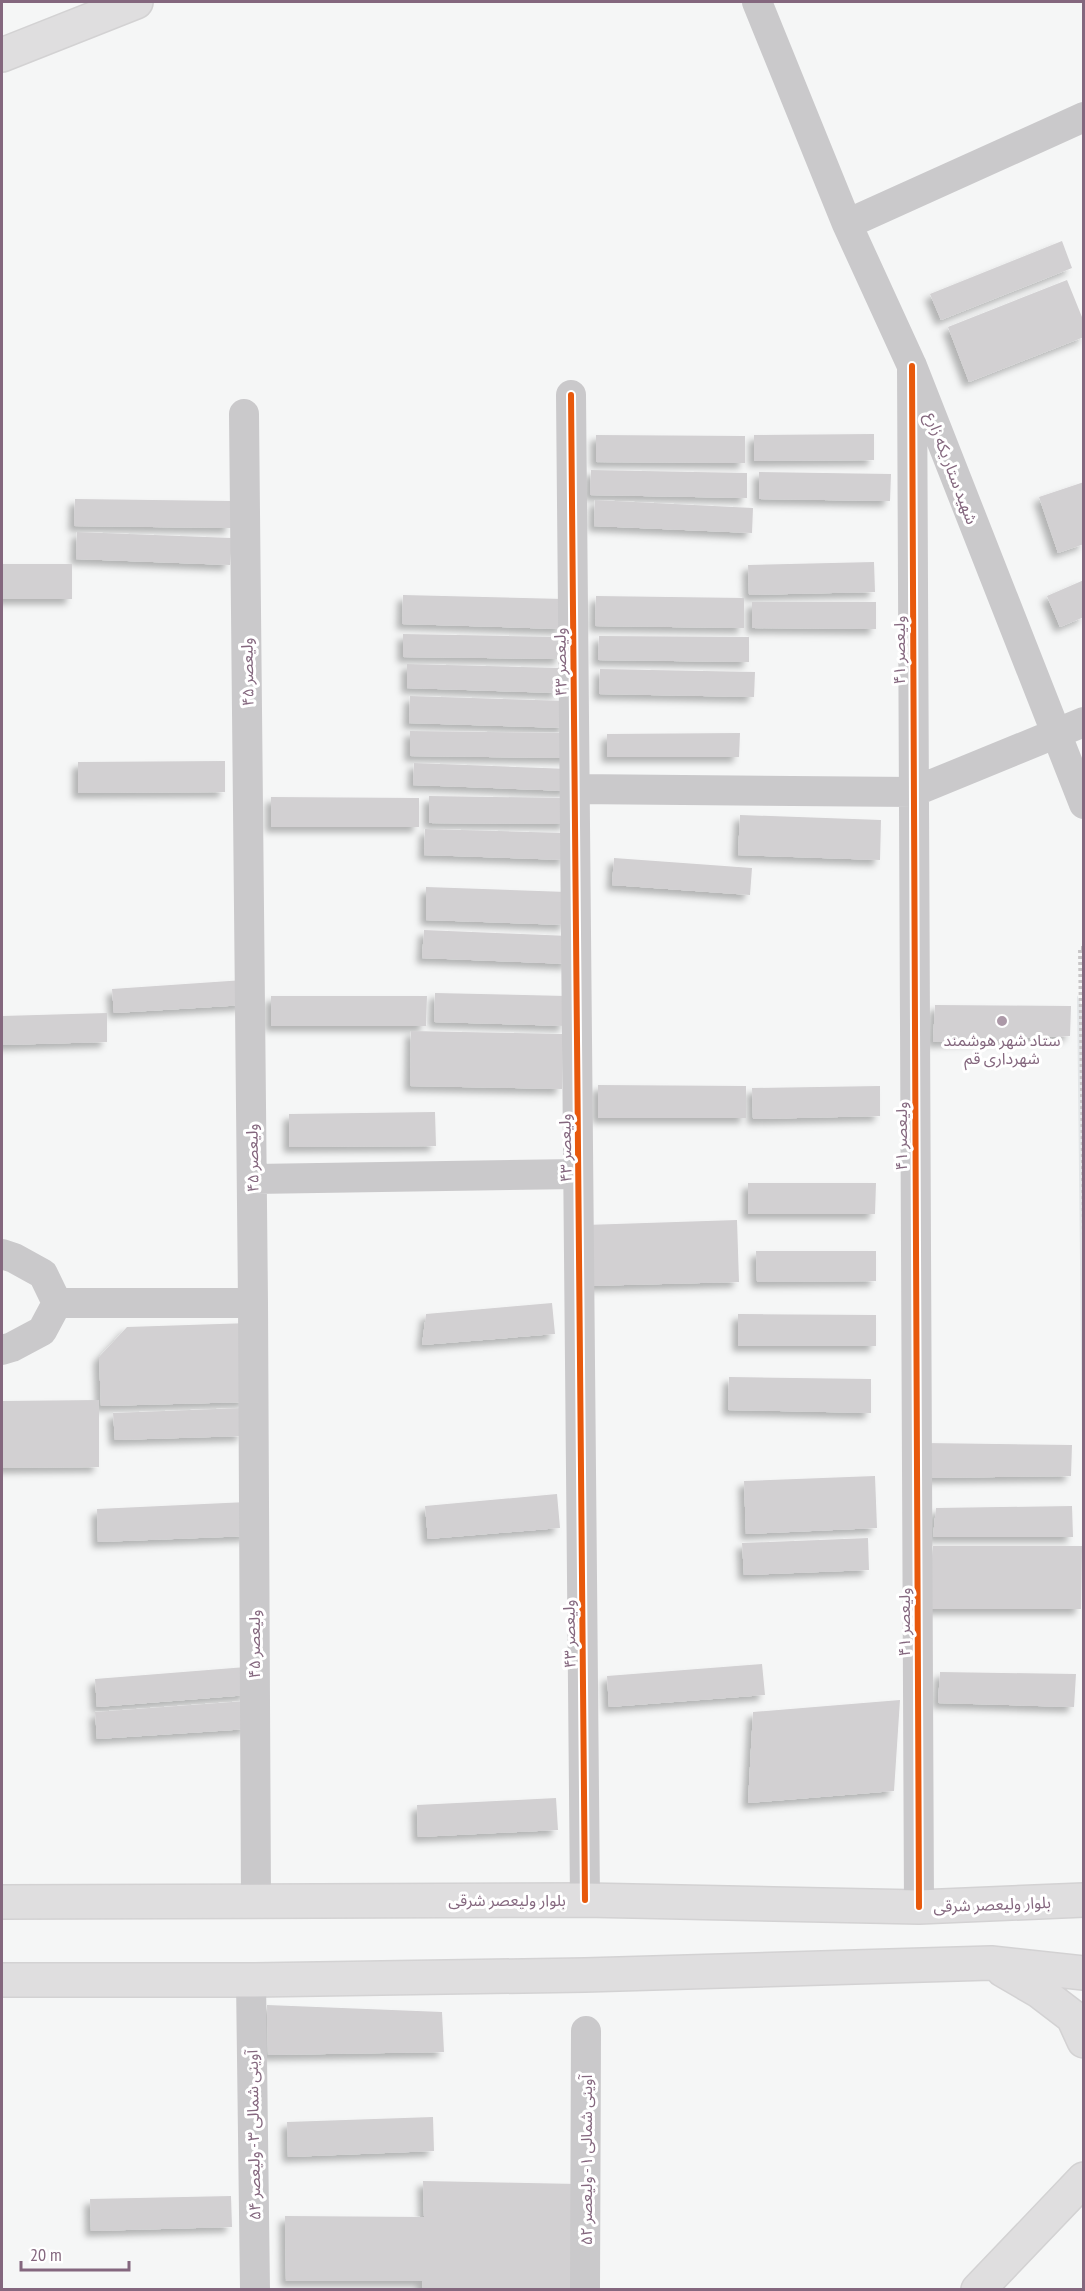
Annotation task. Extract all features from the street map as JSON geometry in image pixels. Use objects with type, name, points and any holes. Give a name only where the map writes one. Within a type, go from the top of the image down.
[{"type":"main road","points":[[2,55],[136,2]]},
{"type":"main road","name":"بلوار ولیعصر شرقی","points":[[2,1902],[585,1900],[919,1907],[1083,1900]]},
{"type":"main road","points":[[991,1963],[1040,1991],[1073,2017],[1083,2041]]},
{"type":"main road","points":[[2,1980],[251,1980],[585,1975],[991,1963],[1083,1973]]},
{"type":"main road","points":[[978,2289],[1073,2190],[1083,2154]]},
{"type":"street","name":"شهید ستار یکه زارع","points":[[757,2],[847,224],[912,366],[1083,804]]},
{"type":"street","points":[[847,224],[1083,117]]},
{"type":"street","name":"ولیعصر ۴۱","points":[[912,366],[919,1907]]},
{"type":"street","name":"ولیعصر ۴۳","points":[[571,395],[585,1900]]},
{"type":"street","name":"ولیعصر ۴۵","points":[[244,414],[252,1179],[256,1901]]},
{"type":"street","points":[[575,789],[913,792],[1083,722]]},
{"type":"street","points":[[252,1179],[578,1174]]},
{"type":"street","points":[[2,1254],[43,1274],[57,1303]]},
{"type":"street","points":[[57,1303],[253,1304]]},
{"type":"street","points":[[2,1350],[42,1330],[57,1303]]},
{"type":"street","name":"آوینی شمالی ۳ - ولیعصر ۵۴","points":[[251,1980],[255,2289]]},
{"type":"street","name":"آوینی شمالی ۱ - ولیعصر ۵۲","points":[[585,2289],[586,2031]]},
{"type":"path","points":[[1083,948],[1080,948],[1083,1237]]},
{"type":"shaded area","points":[[1077,995],[1084,1011],[1083,1528]]},
{"type":"building","points":[[1062,241],[1072,268],[941,320],[930,294]]},
{"type":"building","points":[[1067,280],[1084,322],[1084,337],[969,382],[948,327]]},
{"type":"building","points":[[874,434],[874,460],[754,461],[754,435]]},
{"type":"building","points":[[596,435],[745,436],[745,463],[596,462]]},
{"type":"building","points":[[591,470],[747,473],[747,498],[590,495]]},
{"type":"building","points":[[759,472],[891,474],[890,501],[759,499]]},
{"type":"building","points":[[1084,482],[1084,544],[1058,553],[1039,497]]},
{"type":"building","points":[[75,499],[232,501],[231,528],[74,526]]},
{"type":"building","points":[[595,500],[753,508],[752,533],[594,526]]},
{"type":"building","points":[[77,532],[232,538],[230,565],[76,559]]},
{"type":"building","points":[[874,562],[875,592],[749,595],[748,565]]},
{"type":"building","points":[[2,564],[72,564],[72,599],[2,599]]},
{"type":"building","points":[[1084,580],[1084,617],[1060,627],[1047,596]]},
{"type":"building","points":[[403,595],[564,599],[563,629],[402,624]]},
{"type":"building","points":[[596,596],[744,598],[744,628],[595,626]]},
{"type":"building","points":[[752,602],[876,602],[876,629],[752,628]]},
{"type":"building","points":[[403,634],[561,637],[561,659],[403,657]]},
{"type":"building","points":[[599,636],[749,637],[749,662],[598,660]]},
{"type":"building","points":[[407,664],[560,668],[559,693],[407,688]]},
{"type":"building","points":[[600,669],[755,672],[754,697],[599,694]]},
{"type":"building","points":[[410,696],[567,701],[566,728],[409,723]]},
{"type":"building","points":[[410,731],[573,733],[573,758],[410,756]]},
{"type":"building","points":[[740,733],[739,757],[607,757],[607,734]]},
{"type":"building","points":[[225,761],[225,792],[78,793],[78,762]]},
{"type":"building","points":[[414,763],[570,769],[569,791],[413,785]]},
{"type":"building","points":[[429,796],[568,798],[567,824],[429,823]]},
{"type":"building","points":[[271,797],[419,798],[419,827],[271,827]]},
{"type":"building","points":[[740,815],[881,820],[880,860],[738,855]]},
{"type":"building","points":[[425,829],[566,833],[566,860],[424,855]]},
{"type":"building","points":[[614,858],[752,868],[750,895],[612,885]]},
{"type":"building","points":[[426,887],[567,892],[566,925],[426,920]]},
{"type":"building","points":[[424,930],[570,936],[569,964],[422,958]]},
{"type":"building","points":[[244,980],[245,1005],[114,1013],[112,989]]},
{"type":"building","points":[[435,993],[566,996],[565,1026],[434,1022]]},
{"type":"building","points":[[271,996],[427,996],[426,1026],[271,1026]]},
{"type":"building","name":"ستاد شهر هوشمند شهرداری قم","points":[[935,1005],[1071,1006],[1070,1036],[933,1042]]},
{"type":"building","points":[[107,1013],[107,1042],[2,1045],[2,1016]]},
{"type":"building","points":[[411,1031],[563,1034],[562,1089],[410,1086]]},
{"type":"building","points":[[598,1085],[746,1086],[746,1118],[598,1118]]},
{"type":"building","points":[[880,1086],[880,1116],[753,1119],[752,1088]]},
{"type":"building","points":[[435,1112],[436,1146],[289,1147],[289,1114]]},
{"type":"building","points":[[748,1183],[876,1183],[875,1214],[748,1214]]},
{"type":"building","points":[[737,1220],[739,1282],[587,1286],[585,1225]]},
{"type":"building","points":[[756,1251],[876,1251],[876,1281],[757,1282]]},
{"type":"building","points":[[552,1303],[555,1334],[422,1345],[426,1314]]},
{"type":"building","points":[[738,1314],[876,1315],[876,1346],[738,1346]]},
{"type":"building","points":[[250,1323],[247,1402],[101,1406],[99,1357],[127,1327]]},
{"type":"building","points":[[729,1377],[871,1379],[871,1413],[728,1410]]},
{"type":"building","points":[[99,1400],[99,1467],[2,1468],[2,1401]]},
{"type":"building","points":[[242,1408],[243,1436],[115,1440],[113,1413]]},
{"type":"building","points":[[924,1443],[1072,1445],[1071,1476],[922,1478]]},
{"type":"building","points":[[875,1476],[877,1528],[746,1534],[744,1481]]},
{"type":"building","points":[[557,1494],[560,1528],[428,1539],[425,1506]]},
{"type":"building","points":[[247,1502],[249,1536],[98,1542],[97,1509]]},
{"type":"building","points":[[1072,1506],[1073,1537],[933,1537],[936,1508]]},
{"type":"building","points":[[868,1538],[869,1570],[744,1575],[742,1543]]},
{"type":"building","points":[[933,1546],[1082,1546],[1081,1609],[929,1609]]},
{"type":"building","points":[[762,1664],[765,1695],[609,1707],[607,1676]]},
{"type":"building","points":[[246,1667],[248,1695],[97,1707],[95,1679]]},
{"type":"building","points":[[940,1672],[1076,1674],[1074,1707],[938,1703]]},
{"type":"building","points":[[900,1700],[894,1791],[748,1803],[753,1712]]},
{"type":"building","points":[[246,1701],[248,1729],[97,1739],[95,1712]]},
{"type":"building","points":[[556,1798],[558,1830],[418,1837],[417,1805]]},
{"type":"building","points":[[267,2005],[442,2012],[444,2052],[268,2055]]},
{"type":"building","points":[[433,2117],[434,2151],[288,2157],[287,2122]]},
{"type":"building","points":[[423,2181],[578,2184],[575,2290],[423,2290],[422,2281],[286,2281],[285,2216],[424,2217]]},
{"type":"building","points":[[231,2196],[232,2227],[91,2231],[90,2199]]},
{"type":"cycle path","points":[[912,366],[919,1907]]},
{"type":"cycle path","points":[[571,395],[585,1900]]},
{"type":"place","name":"ستاد شهر هوشمند شهرداری قم","points":[[1002,1021]]}]
